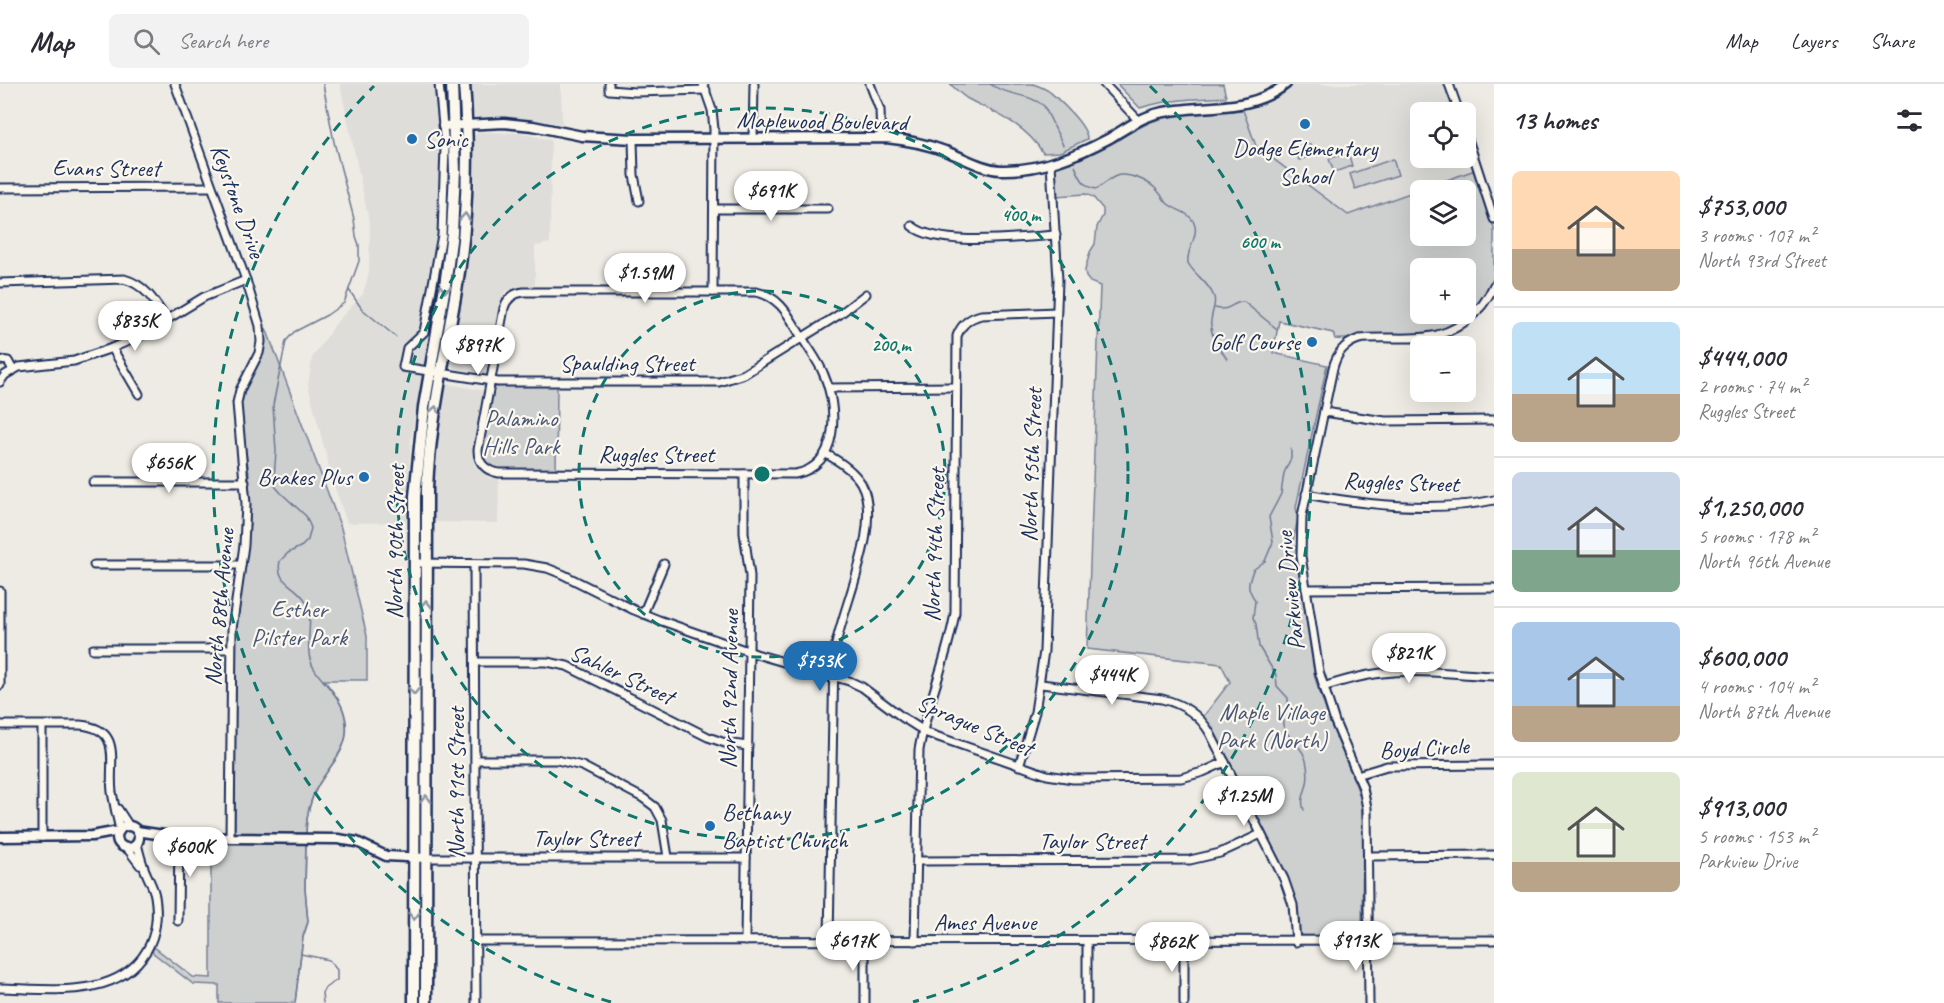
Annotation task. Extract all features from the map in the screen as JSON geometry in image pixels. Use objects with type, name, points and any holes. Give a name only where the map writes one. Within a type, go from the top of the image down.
[{"type":"main road","name":"North 90th Street","points":[[414,1003],[420,858],[420,564],[417,470],[436,373],[452,233],[455,190],[452,84]]},
{"type":"main road","name":"North 90th Street","points":[[454,126],[464,84]]},
{"type":"main road","name":"North 90th Street","points":[[420,858],[426,1003]]},
{"type":"street","name":"Keystone Drive","points":[[13,370],[27,365],[74,361],[112,348],[138,337],[204,297],[246,280],[175,84]]},
{"type":"street","points":[[439,84],[454,126]]},
{"type":"street","points":[[609,84],[609,90],[635,92],[705,87],[712,110],[714,138],[713,292]]},
{"type":"street","points":[[753,138],[754,84]]},
{"type":"street","points":[[870,84],[880,110],[881,138]]},
{"type":"street","points":[[1104,84],[1138,121]]},
{"type":"street","name":"Maplewood Boulevard","points":[[454,126],[489,123],[515,124],[582,136],[633,139],[881,138],[926,144],[993,169],[1015,170],[1051,164],[1084,152],[1138,121],[1164,112],[1254,102],[1272,94],[1286,84]]},
{"type":"street","points":[[1449,84],[1455,102]]},
{"type":"street","name":"Spaulding Street","points":[[454,126],[445,147],[444,195],[438,263],[424,332],[407,348],[403,367],[490,382],[720,382],[744,374],[840,314],[866,294]]},
{"type":"street","points":[[633,139],[634,175],[639,201]]},
{"type":"street","name":"North 95th Street","points":[[1019,766],[1033,722],[1041,684],[1044,651],[1058,280],[1051,164]]},
{"type":"street","points":[[1476,164],[1494,219]]},
{"type":"street","name":"Evans Street","points":[[0,188],[211,187]]},
{"type":"street","points":[[714,209],[828,209]]},
{"type":"street","points":[[912,226],[926,234],[955,238],[986,239],[1056,235]]},
{"type":"street","points":[[0,283],[124,279],[146,290],[166,319]]},
{"type":"street","name":"North 88th Avenue","points":[[231,838],[231,649],[234,608],[246,524],[245,482],[237,403],[240,390],[259,353],[262,333],[246,280]]},
{"type":"street","name":"Parkview Drive","points":[[1369,1003],[1367,808],[1363,788],[1323,687],[1317,660],[1301,556],[1306,494],[1335,361],[1345,346],[1359,339],[1424,338],[1450,330],[1479,310],[1494,285]]},
{"type":"street","points":[[490,382],[504,308],[513,295],[524,292],[756,292],[764,294],[782,306],[822,370],[829,387],[832,404],[832,431],[830,447],[826,454],[847,467],[859,480],[864,490],[867,508],[865,538],[836,638],[833,676],[829,941]]},
{"type":"street","name":"North 94th Street","points":[[915,941],[918,776],[922,730],[946,657],[955,613],[956,342],[962,326],[970,319],[981,315],[1056,312]]},
{"type":"street","points":[[112,348],[139,394]]},
{"type":"street","points":[[0,360],[8,361],[13,370],[0,382]]},
{"type":"street","name":"Ruggles Street","points":[[490,382],[478,450],[482,465],[490,471],[499,473],[744,474],[801,472],[815,466],[826,454]]},
{"type":"street","points":[[829,387],[956,387]]},
{"type":"street","points":[[1324,411],[1384,421],[1494,420]]},
{"type":"street","name":"North 92nd Avenue","points":[[744,474],[744,533],[750,576],[745,941]]},
{"type":"street","points":[[93,482],[245,482]]},
{"type":"street","name":"Ruggles Street","points":[[1306,494],[1355,503],[1398,505],[1461,505],[1494,500]]},
{"type":"street","name":"Sprague Street","points":[[420,564],[524,564],[547,568],[644,614],[862,687],[922,730],[1047,775],[1073,779],[1168,779],[1193,776],[1225,762]]},
{"type":"street","name":"North 91st Street","points":[[474,564],[476,1003]]},
{"type":"street","points":[[644,614],[664,564]]},
{"type":"street","points":[[94,565],[241,565]]},
{"type":"street","points":[[1306,589],[1494,588]]},
{"type":"street","points":[[0,591],[0,685]]},
{"type":"street","points":[[93,649],[231,649]]},
{"type":"street","name":"Sahler Street","points":[[475,662],[547,662],[567,666],[708,737],[725,743],[748,746]]},
{"type":"street","points":[[1323,687],[1358,677],[1384,673],[1420,672],[1494,676]]},
{"type":"street","points":[[1041,684],[1162,699],[1190,710],[1199,718],[1207,728],[1225,762],[1290,895],[1295,916],[1296,942]]},
{"type":"street","points":[[0,725],[87,726],[102,732],[111,746],[112,791],[120,830],[117,835],[118,843]]},
{"type":"street","points":[[42,726],[42,837]]},
{"type":"street","points":[[476,760],[550,760],[582,766],[643,798],[655,807],[662,820],[668,857]]},
{"type":"street","name":"Boyd Circle","points":[[1357,775],[1387,766],[1494,765]]},
{"type":"street","points":[[115,802],[140,837],[138,843],[147,875]]},
{"type":"street","points":[[0,837],[92,836],[133,828],[174,836],[347,840],[357,842],[386,856],[420,858]]},
{"type":"street","name":"Taylor Street","points":[[917,861],[1190,860],[1220,853],[1261,834]]},
{"type":"street","points":[[0,988],[84,987],[106,984],[123,976],[136,966],[148,948],[155,930],[156,903],[153,887],[147,875],[127,848],[118,843],[92,836]]},
{"type":"street","points":[[127,848],[138,843],[174,836]]},
{"type":"street","points":[[174,836],[178,921]]},
{"type":"street","points":[[1368,856],[1494,855]]},
{"type":"street","name":"Taylor Street","points":[[420,858],[746,858]]},
{"type":"street","name":"Ames Avenue","points":[[476,941],[1184,943],[1494,940]]},
{"type":"street","points":[[865,1003],[866,942]]},
{"type":"street","points":[[1088,942],[1088,1003]]},
{"type":"street","points":[[1184,943],[1184,1003]]},
{"type":"shaded area","points":[[340,84],[444,84],[450,170],[449,201],[444,251],[411,437],[406,522],[347,523],[333,482],[308,385],[312,358],[336,323],[363,294],[369,272],[370,226]]},
{"type":"shaded area","points":[[470,84],[561,84],[562,124],[514,117],[475,117]]},
{"type":"shaded area","points":[[1295,84],[1445,84],[1451,102],[1410,102],[1410,168],[1474,168],[1475,170],[1447,180],[1410,180],[1410,193],[1348,215],[1256,146],[1243,110],[1267,103]]},
{"type":"shaded area","points":[[480,132],[520,133],[551,140],[550,243],[535,246],[535,285],[505,291],[498,310],[487,375],[453,368],[451,362],[468,266],[475,187],[474,134]]},
{"type":"shaded area","points":[[449,384],[485,391],[473,456],[475,466],[489,478],[499,479],[498,523],[434,522],[432,517],[438,441],[445,388]]},
{"type":"green space","points":[[950,84],[1033,84],[1040,86],[1050,92],[1073,114],[1083,127],[1087,139],[1060,152],[1043,153],[1028,134],[1019,127],[968,99]]},
{"type":"green space","points":[[1117,84],[1223,84],[1226,97],[1172,101],[1140,108]]},
{"type":"green space","name":"Maple Village Park (North)","points":[[1243,110],[1256,146],[1348,215],[1410,193],[1410,246],[1476,246],[1476,180],[1447,180],[1475,170],[1494,228],[1494,276],[1476,308],[1476,258],[1410,258],[1410,324],[1455,324],[1447,329],[1423,334],[1371,335],[1335,339],[1333,333],[1279,321],[1273,353],[1327,365],[1296,507],[1298,518],[1292,546],[1296,547],[1315,678],[1361,800],[1363,826],[1362,935],[1300,936],[1298,908],[1288,877],[1215,733],[1203,717],[1230,682],[1221,664],[1087,649],[1100,286],[1090,282],[1085,270],[1095,244],[1097,227],[1103,215],[1103,209],[1093,197],[1086,194],[1057,196],[1055,167],[1080,159],[1151,122],[1184,114]]},
{"type":"green space","points":[[1310,144],[1314,155],[1299,160],[1295,149]]},
{"type":"green space","points":[[1348,152],[1352,166],[1334,172],[1329,159]]},
{"type":"green space","points":[[1393,159],[1398,175],[1355,189],[1350,174]]},
{"type":"green space","name":"Esther Pilster Park","points":[[266,328],[341,528],[367,636],[367,680],[324,680],[340,703],[347,730],[342,748],[313,796],[306,833],[235,834],[236,627],[250,524],[249,474],[240,408],[247,383],[264,352]]},
{"type":"green space","name":"Palamino Hills Park","points":[[498,386],[557,386],[556,471],[495,470],[485,463],[482,452],[493,388]]},
{"type":"green space","points":[[211,842],[306,843],[305,888],[308,922],[303,937],[295,1003],[219,1003],[219,985],[193,984],[152,952],[154,947],[193,977],[211,978]]},
{"type":"waterway","points":[[306,836],[306,824],[313,797],[320,782],[338,757],[346,729],[345,717],[338,700],[317,673],[310,659],[308,606],[301,595],[280,574],[280,561],[308,540],[311,528],[306,516],[275,486],[276,451],[273,405],[286,341],[294,332],[327,315],[344,303],[359,261],[359,245],[354,219],[334,142],[323,84]]},
{"type":"waterway","points":[[990,84],[1044,106],[1063,145]]},
{"type":"waterway","points":[[1075,166],[1085,183],[1096,189],[1117,176],[1139,178],[1155,188],[1167,203],[1190,217],[1195,231],[1188,263],[1209,287],[1214,297],[1212,333],[1227,359]]},
{"type":"waterway","points":[[349,290],[362,309],[396,337]]},
{"type":"waterway","points":[[1215,308],[1225,309],[1244,302],[1277,329]]},
{"type":"waterway","points":[[1291,449],[1291,458],[1284,473],[1281,494],[1269,517],[1273,542],[1265,561],[1253,570],[1249,589],[1255,601],[1253,618],[1259,647],[1276,675],[1277,686],[1288,698],[1284,728],[1301,750],[1306,761],[1308,777],[1303,800],[1304,810]]},
{"type":"waterway","points":[[295,1003],[303,937],[308,922],[305,888],[306,843]]},
{"type":"waterway","points":[[301,954],[329,960],[337,970],[337,980],[325,988],[322,993],[323,1003]]},
{"type":"place","name":"Dodge Elementary School","points":[[1305,124]]},
{"type":"place","name":"Sonic","points":[[412,139]]},
{"type":"place","name":"Golf Course","points":[[1312,342]]},
{"type":"place","name":"Brakes Plus","points":[[364,477]]},
{"type":"place","name":"Bethany Baptist Church","points":[[710,826]]}]
